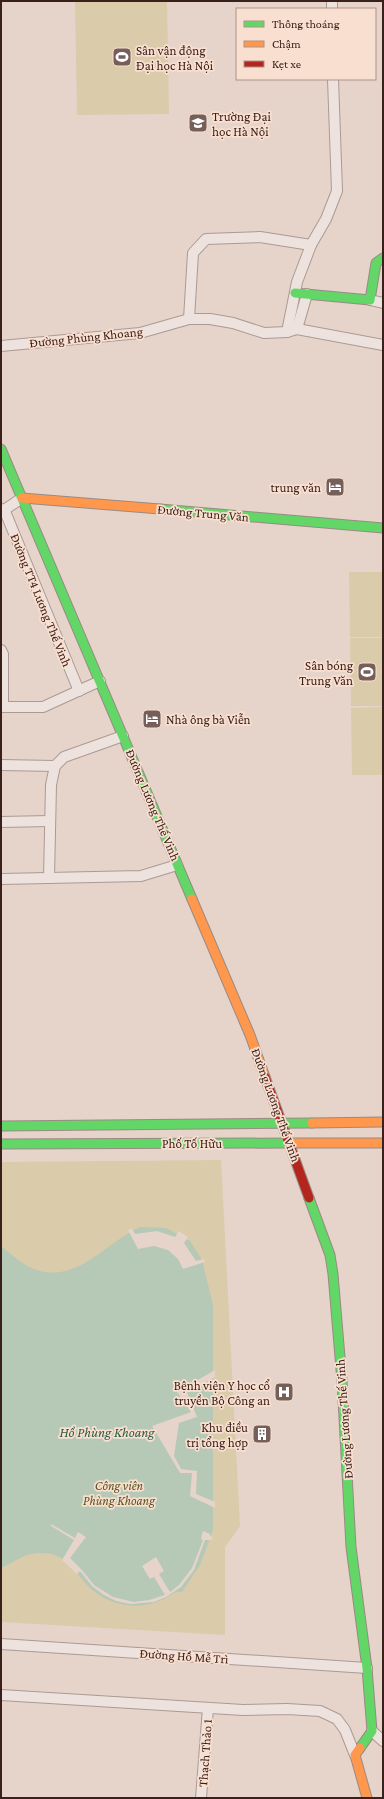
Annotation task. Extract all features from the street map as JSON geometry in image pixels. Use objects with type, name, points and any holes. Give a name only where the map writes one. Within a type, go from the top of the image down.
[{"type":"street","points":[[287,332],[297,282],[311,245],[326,219],[337,191],[333,80]]},
{"type":"street","points":[[189,319],[193,253],[206,239],[260,237],[311,245]]},
{"type":"street","points":[[370,300],[376,263],[383,258]]},
{"type":"street","points":[[295,293],[370,300],[383,304]]},
{"type":"street","points":[[297,329],[307,294]]},
{"type":"street","name":"Đường Phùng Khoang","points":[[1,346],[140,333],[189,319],[210,319],[233,322],[264,334],[287,332],[297,329],[383,345]]},
{"type":"street","name":"Đường Lương Thế Vinh","points":[[1,449],[250,1035],[330,1255],[334,1274],[351,1547],[372,1731]]},
{"type":"street","points":[[3,510],[22,498]]},
{"type":"street","name":"Đường Trung Văn","points":[[22,498],[383,528]]},
{"type":"street","name":"Đường TT4 Lương Thế Vinh","points":[[3,510],[79,691]]},
{"type":"street","points":[[1,650],[3,654],[2,707],[43,707],[100,681]]},
{"type":"street","points":[[49,878],[51,785],[55,766],[64,757],[123,736]]},
{"type":"street","points":[[1,765],[55,766]]},
{"type":"street","points":[[1,822],[50,821]]},
{"type":"street","points":[[1,879],[141,876],[177,865]]},
{"type":"street","name":"Phố Tố Hữu","points":[[1,1126],[383,1122]]},
{"type":"street","name":"Phố Tố Hữu","points":[[1,1144],[383,1143]]},
{"type":"street","name":"Đường Hồ Mễ Trì","points":[[1,1644],[366,1668]]},
{"type":"street","points":[[1,1694],[208,1708],[320,1711],[337,1719],[345,1730],[356,1755],[367,1798]]},
{"type":"street","name":"Thạch Thảo 1","points":[[201,1798],[208,1708]]},
{"type":"street","points":[[356,1755],[372,1731],[383,1741]]},
{"type":"green space","name":"Sân vận động Đại học Hà Nội","points":[[75,1],[167,1],[169,114],[77,115]]},
{"type":"green space","name":"Sân bóng Trung Văn","points":[[349,572],[383,572],[383,637],[350,637]]},
{"type":"green space","name":"Sân bóng Trung Văn","points":[[350,638],[383,638],[383,706],[351,706]]},
{"type":"green space","name":"Sân bóng Trung Văn","points":[[383,707],[383,775],[352,775],[351,708]]},
{"type":"green space","name":"Hồ Phùng Khoang","points":[[221,1160],[240,1526],[225,1547],[225,1635],[1,1622],[1,1162]]},
{"type":"water","name":"Hồ Phùng Khoang","points":[[140,1227],[166,1228],[190,1241],[202,1260],[213,1305],[213,1530],[200,1565],[182,1592],[175,1593],[150,1604],[132,1606],[113,1602],[98,1594],[91,1589],[66,1562],[60,1557],[52,1554],[43,1553],[27,1555],[1,1568],[1,1246],[25,1265],[34,1269],[49,1272],[63,1271],[77,1267],[90,1260],[127,1234]]},
{"type":"pier","points":[[132,1229],[135,1234],[157,1231],[175,1237],[179,1231],[188,1237],[184,1243],[196,1261],[204,1259],[205,1262],[183,1269],[178,1259],[168,1250],[154,1246],[138,1249],[128,1230]]},
{"type":"pier","points":[[215,1370],[215,1377],[187,1392],[197,1417],[179,1423],[174,1456],[181,1469],[197,1471],[196,1494],[215,1502],[215,1508],[190,1496],[192,1473],[180,1473],[152,1426],[191,1412],[177,1392]]},
{"type":"pier","points":[[51,1524],[75,1538],[78,1532],[86,1537],[70,1558],[94,1585],[113,1597],[134,1602],[149,1600],[165,1595],[154,1577],[150,1579],[142,1566],[156,1557],[164,1571],[159,1574],[170,1592],[179,1585],[192,1568],[203,1540],[201,1539],[203,1531],[213,1537],[211,1540],[205,1540],[194,1570],[181,1587],[166,1597],[154,1602],[130,1604],[116,1601],[104,1595],[92,1586],[80,1571],[77,1574],[62,1560],[74,1540],[51,1526]]},
{"type":"traffic: fast","points":[[295,293],[370,300],[376,263],[383,258]]},
{"type":"traffic: fast","points":[[1,449],[192,899]]},
{"type":"traffic: fast","points":[[160,509],[383,528]]},
{"type":"traffic: fast","points":[[1,1126],[312,1123]]},
{"type":"traffic: fast","points":[[1,1144],[291,1143]]},
{"type":"traffic: fast","points":[[309,1198],[330,1255],[333,1274],[342,1381],[351,1547],[367,1668],[372,1731],[360,1748]]},
{"type":"traffic: slow","points":[[22,498],[160,509]]},
{"type":"traffic: slow","points":[[192,899],[250,1035],[265,1077]]},
{"type":"traffic: slow","points":[[312,1123],[383,1122]]},
{"type":"traffic: slow","points":[[291,1143],[383,1143]]},
{"type":"traffic: slow","points":[[360,1748],[355,1755],[367,1798]]},
{"type":"traffic: jam","points":[[265,1077],[309,1198]]},
{"type":"place","name":"Sân vận động Đại học Hà Nội","points":[[122,57]]},
{"type":"place","name":"Trường Đại học Hà Nội","points":[[198,123]]},
{"type":"place","name":"trung văn","points":[[335,487]]},
{"type":"place","name":"Sân bóng Trung Văn","points":[[367,672]]},
{"type":"place","name":"Nhà ông bà Viễn","points":[[152,719]]},
{"type":"place","name":"Bệnh viện Y học cổ truyền Bộ Công an","points":[[284,1392]]},
{"type":"place","name":"Khu điều trị tổng hợp","points":[[262,1434]]},
{"type":"park label","name":"Công viên Phùng Khoang","points":[[119,1492]]}]
